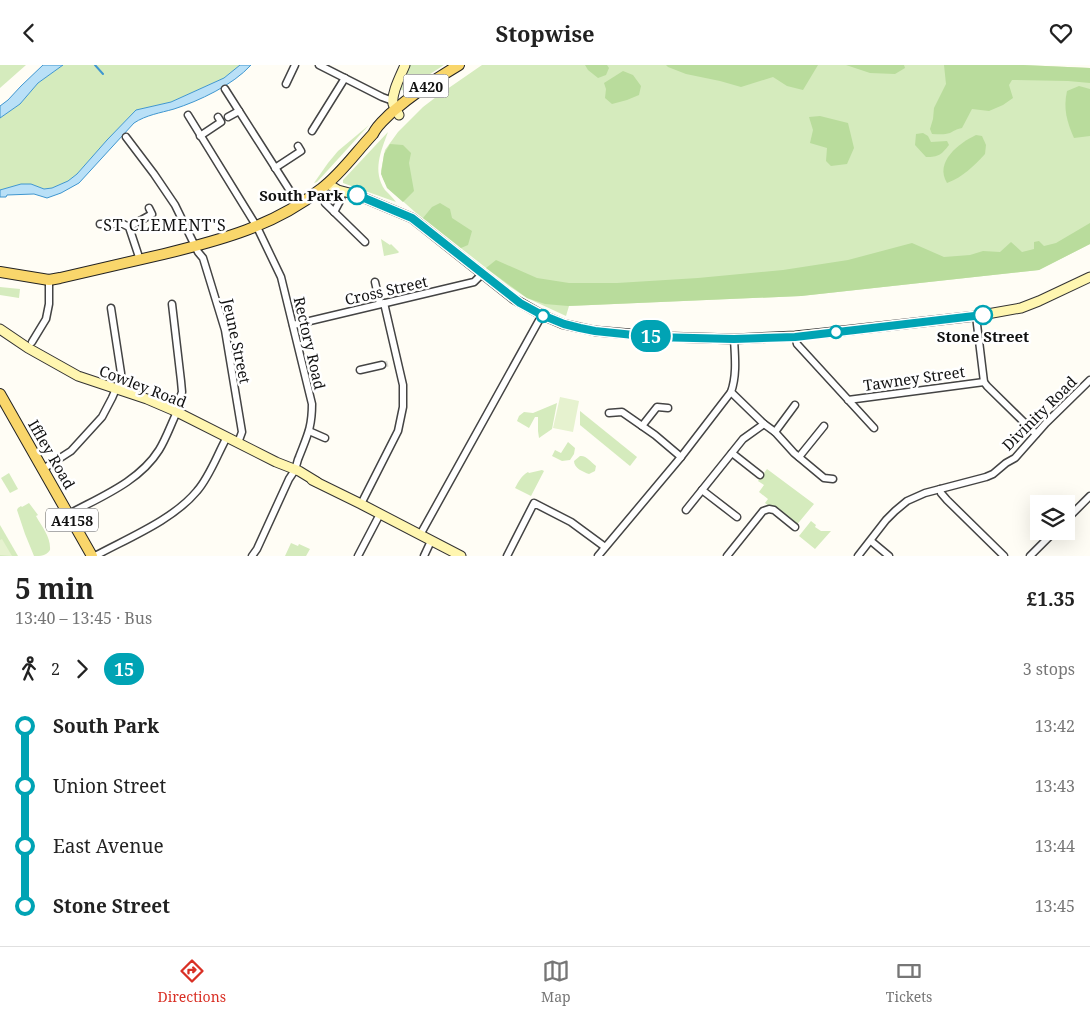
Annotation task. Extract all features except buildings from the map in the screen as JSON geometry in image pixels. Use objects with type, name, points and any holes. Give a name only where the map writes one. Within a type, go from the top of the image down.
[{"type":"main road","name":"A420","points":[[0,272],[49,280],[60,279],[196,247],[257,227],[299,205],[328,183],[373,134],[376,127],[396,108],[432,81],[459,65]]},
{"type":"main road","name":"A420","points":[[396,108],[412,103],[464,65]]},
{"type":"main road","name":"Iffley Road","points":[[0,394],[94,556]]},
{"type":"street","points":[[286,83],[295,65]]},
{"type":"street","points":[[319,65],[382,97],[396,108]]},
{"type":"street","points":[[396,108],[397,84],[405,65]]},
{"type":"street","points":[[312,131],[345,78]]},
{"type":"street","points":[[225,89],[299,205]]},
{"type":"street","points":[[228,117],[239,111]]},
{"type":"street","name":"Rectory Road","points":[[188,115],[257,227],[281,277],[312,405],[309,431],[294,471],[252,556]]},
{"type":"street","points":[[200,136],[222,122],[218,117]]},
{"type":"street","name":"Jeune Street","points":[[126,137],[175,205],[203,258],[225,330],[242,431],[238,443]]},
{"type":"street","points":[[275,168],[301,151],[298,146]]},
{"type":"street","points":[[328,183],[335,189],[412,218],[514,299],[542,315],[564,324],[595,331],[653,337],[734,339],[795,337],[976,316],[1020,308],[1090,277]]},
{"type":"street","points":[[334,212],[341,199],[342,191]]},
{"type":"street","points":[[325,203],[365,242]]},
{"type":"street","points":[[129,227],[152,214],[149,208]]},
{"type":"street","points":[[100,224],[123,224],[129,227],[140,260]]},
{"type":"street","name":"Cross Street","points":[[293,325],[474,282],[482,274]]},
{"type":"street","points":[[32,342],[46,319],[49,305],[49,280]]},
{"type":"street","points":[[361,504],[398,431],[404,407],[403,385],[398,361],[375,282]]},
{"type":"street","points":[[69,514],[124,484],[138,474],[160,449],[176,412],[182,392],[172,305]]},
{"type":"street","points":[[43,469],[71,451],[102,417],[116,389],[121,373],[111,308]]},
{"type":"street","points":[[420,535],[542,315]]},
{"type":"street","points":[[976,316],[984,382],[1036,434]]},
{"type":"street","name":"Cowley Road","points":[[0,329],[28,348],[78,376],[147,399],[176,412],[461,556]]},
{"type":"street","points":[[795,337],[796,344],[874,428]]},
{"type":"street","points":[[598,556],[681,457],[731,392],[735,382],[736,358],[734,339]]},
{"type":"street","points":[[390,363],[398,361]]},
{"type":"street","points":[[360,370],[382,365]]},
{"type":"street","name":"Divinity Road","points":[[858,556],[894,511],[907,501],[925,493],[986,477],[1015,458],[1090,380]]},
{"type":"street","name":"Tawney Street","points":[[848,400],[984,382]]},
{"type":"street","points":[[731,392],[799,457],[824,478],[833,479]]},
{"type":"street","points":[[775,432],[795,405]]},
{"type":"street","points":[[642,427],[657,407],[668,408]]},
{"type":"street","points":[[609,413],[622,411],[681,457]]},
{"type":"street","points":[[686,510],[743,439],[764,424]]},
{"type":"street","points":[[799,457],[824,426]]},
{"type":"street","points":[[309,431],[325,438]]},
{"type":"street","points":[[94,556],[164,519],[181,507],[197,491],[227,437]]},
{"type":"street","points":[[732,453],[760,475]]},
{"type":"street","points":[[940,489],[941,493],[1004,556]]},
{"type":"street","points":[[702,490],[737,517]]},
{"type":"street","points":[[1075,511],[1090,496]]},
{"type":"street","points":[[507,556],[534,503],[571,522],[605,547]]},
{"type":"street","points":[[726,556],[763,511],[774,510],[795,527]]},
{"type":"street","points":[[358,556],[380,514]]},
{"type":"street","points":[[1030,556],[1046,540]]},
{"type":"street","points":[[424,556],[431,541]]},
{"type":"street","points":[[871,541],[889,556]]},
{"type":"green space","points":[[0,65],[26,65],[0,88]]},
{"type":"green space","points":[[63,65],[240,65],[224,78],[171,102],[136,110],[77,174],[68,181],[52,188],[44,189],[31,184],[21,184],[0,190],[0,118],[20,104],[38,83]]},
{"type":"green space","points":[[409,65],[444,65],[404,91],[400,89]]},
{"type":"green space","name":"South Park","points":[[482,65],[1023,65],[1090,68],[1090,244],[1039,270],[801,296],[569,306],[566,316],[527,298],[509,286],[415,212],[388,188],[383,179],[381,171],[385,150],[398,132],[423,107]]},
{"type":"green space","points":[[585,65],[607,65],[609,68],[606,75],[598,78]]},
{"type":"green space","points":[[666,65],[818,65],[803,90],[787,86],[773,77],[741,87],[686,74]]},
{"type":"green space","points":[[846,65],[904,65],[905,68],[895,74],[870,73]]},
{"type":"green space","points":[[944,65],[1023,65],[1090,68],[1090,83],[1012,80],[1009,85],[1013,98],[1003,105],[989,111],[972,109],[962,128],[948,134],[932,134],[930,129],[934,108],[946,84]]},
{"type":"green space","points":[[623,71],[633,75],[641,86],[639,95],[612,104],[605,98],[606,89],[604,83]]},
{"type":"green space","points":[[1079,86],[1090,89],[1090,136],[1074,138],[1066,115],[1065,104],[1067,91]]},
{"type":"green space","points":[[820,116],[848,123],[854,148],[847,164],[831,166],[826,161],[827,148],[810,143],[813,130],[809,117]]},
{"type":"green space","points":[[369,125],[317,182],[314,183],[338,151]]},
{"type":"green space","points":[[388,132],[378,168],[381,183],[396,202],[343,183],[343,180]]},
{"type":"green space","points":[[923,133],[928,136],[931,142],[947,141],[949,145],[939,155],[926,157],[915,145],[916,134]]},
{"type":"green space","points":[[976,135],[982,136],[986,145],[985,154],[968,171],[947,183],[944,168],[950,154],[962,143]]},
{"type":"green space","points":[[390,144],[403,145],[411,153],[409,163],[414,191],[403,202],[387,188],[381,174],[384,154]]},
{"type":"green space","points":[[440,203],[450,209],[452,218],[472,231],[468,245],[461,248],[423,218],[432,207]]},
{"type":"green space","points":[[1090,223],[1090,244],[1039,270],[801,296],[568,306],[545,304],[527,298],[486,268],[496,260],[537,278],[569,283],[617,283],[698,278],[783,270],[848,260],[912,243],[944,257],[970,255],[983,251],[1000,252],[1011,242],[1022,252],[1034,249],[1034,242],[1039,241],[1044,246],[1056,243]]},
{"type":"green space","points":[[381,239],[391,244],[399,252],[384,256]]},
{"type":"green space","points":[[0,287],[20,289],[19,298],[0,295]]},
{"type":"green space","points":[[560,397],[579,401],[573,432],[553,428]]},
{"type":"green space","points":[[557,403],[552,429],[539,438],[538,417],[535,417],[529,428],[517,421],[524,412],[533,413]]},
{"type":"green space","points":[[580,411],[637,457],[630,466],[580,425]]},
{"type":"green space","points":[[568,442],[575,448],[570,460],[562,461],[552,456],[555,450],[561,453]]},
{"type":"green space","points":[[580,456],[596,466],[595,471],[589,474],[577,468],[574,461]]},
{"type":"green space","points":[[767,469],[814,504],[795,527],[765,503],[768,499],[759,492],[764,485],[758,481]]},
{"type":"green space","points":[[544,471],[531,496],[515,488],[520,479],[528,472]]},
{"type":"green space","points":[[9,473],[18,489],[10,493],[1,478]]},
{"type":"green space","points":[[29,503],[38,515],[36,516],[49,541],[50,550],[43,555],[34,556],[17,510]]},
{"type":"green space","points":[[811,521],[821,531],[831,531],[815,549],[799,536]]},
{"type":"green space","points":[[0,525],[18,556],[0,556]]},
{"type":"green space","points":[[2,539],[12,556],[0,555],[0,540]]},
{"type":"green space","points":[[291,543],[310,549],[306,556],[285,556]]},
{"type":"water","points":[[43,65],[63,65],[38,83],[20,104],[0,118],[0,106]]},
{"type":"water","points":[[240,65],[251,65],[235,79],[215,92],[184,106],[148,116],[134,123],[79,183],[61,193],[47,198],[34,194],[0,197],[0,190],[21,184],[31,184],[44,189],[52,188],[68,181],[77,174],[136,110],[171,102],[224,78]]},
{"type":"waterway","points":[[95,65],[103,74]]},
{"type":"tunnel","points":[[382,365],[390,363]]},
{"type":"bus line","name":"15","points":[[357,195],[412,218],[520,303],[564,324],[595,331],[698,339],[795,337],[983,315]]},
{"type":"place","name":"South Park","points":[[357,195]]},
{"type":"place","name":"Stone Street","points":[[983,315]]},
{"type":"district","name":"ST CLEMENT'S","points":[[165,225]]}]
